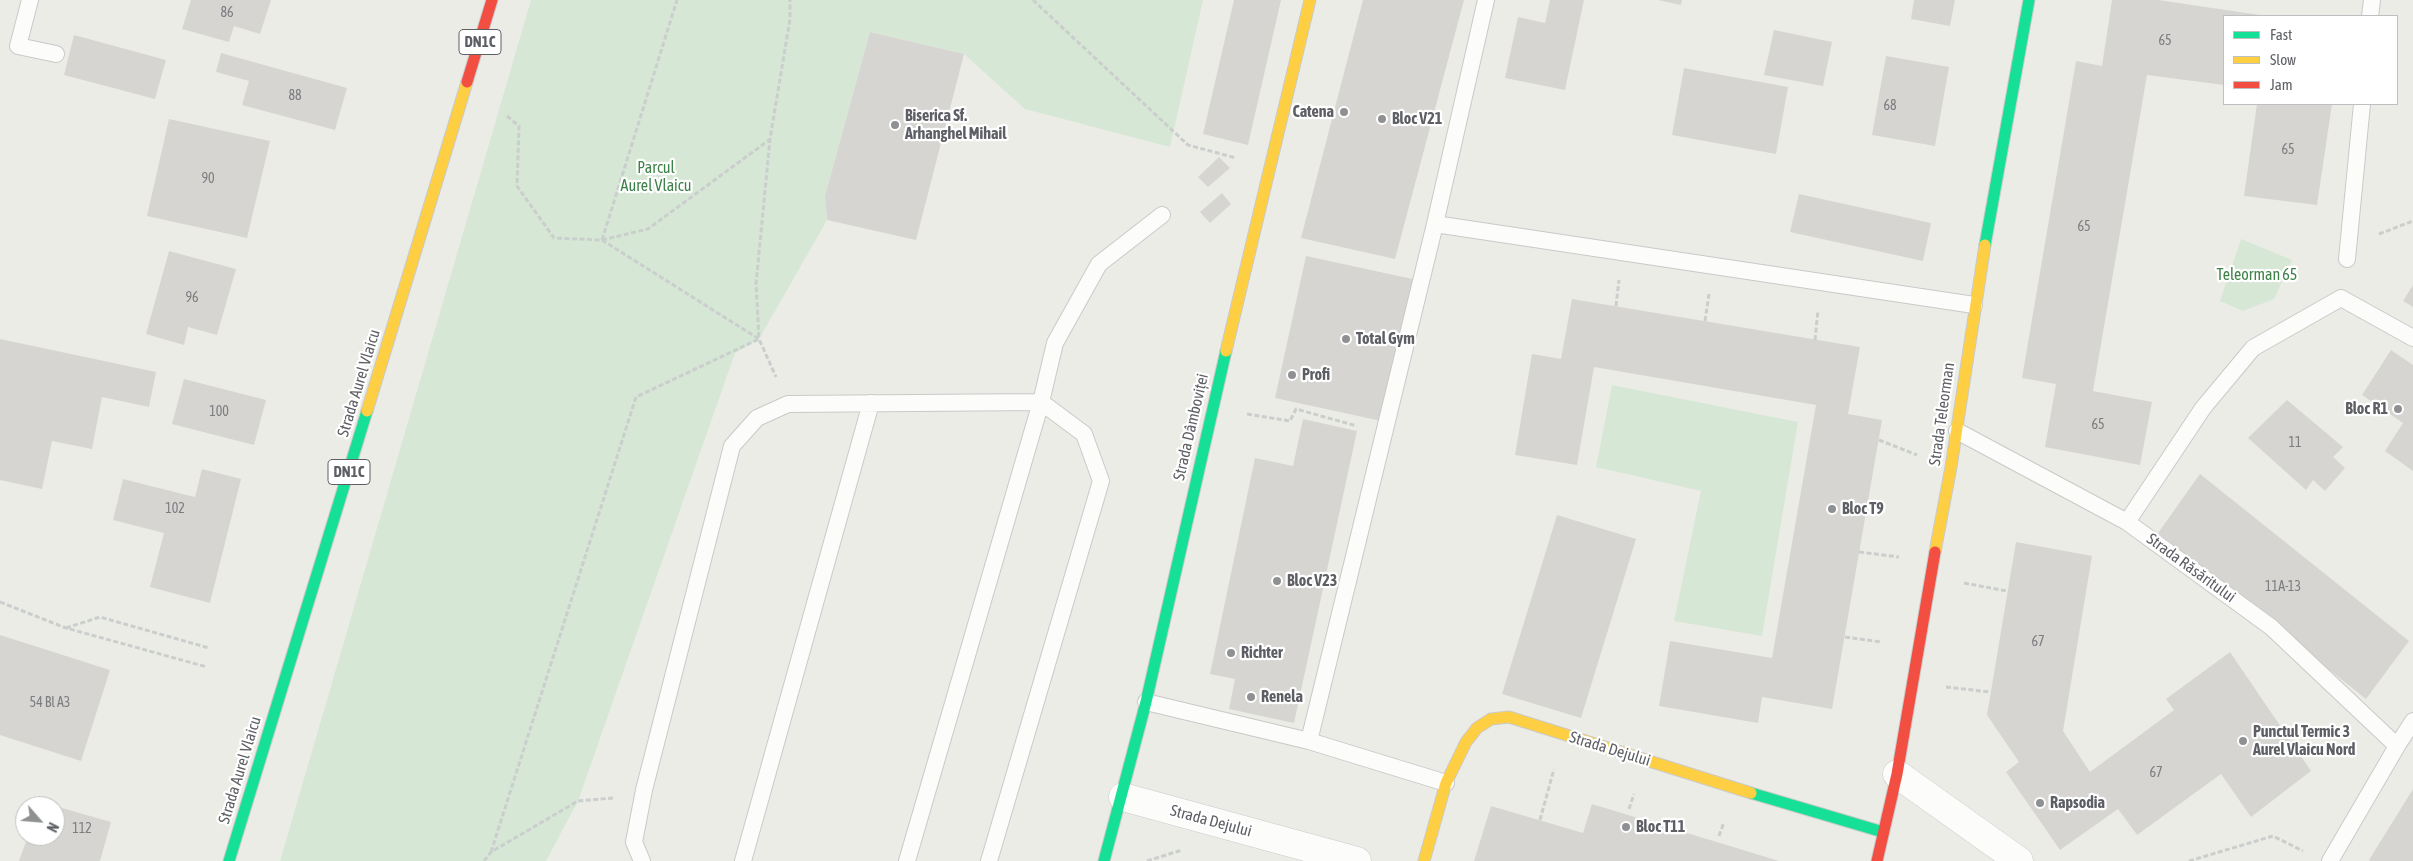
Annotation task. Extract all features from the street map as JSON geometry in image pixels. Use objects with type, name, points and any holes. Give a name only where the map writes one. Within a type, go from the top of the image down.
[{"type":"street","name":"Strada Aurel Vlaicu","points":[[229,861],[492,0]]},
{"type":"street","name":"Strada Dâmboviței","points":[[1104,861],[1146,702],[1212,408],[1310,0]]},
{"type":"street","name":"Strada Teleorman","points":[[1877,861],[1897,774],[1929,576],[1956,431],[1974,305],[2029,0]]},
{"type":"street","name":"Strada Dejului","points":[[1424,861],[1446,783],[1466,742],[1477,728],[1491,719],[1509,717],[1884,832]]},
{"type":"street","points":[[1897,774],[2019,861]]},
{"type":"street","name":"Strada Dejului","points":[[1122,797],[1357,861]]},
{"type":"lane","points":[[30,0],[18,46],[56,54]]},
{"type":"lane","points":[[1308,741],[1435,224],[1486,0]]},
{"type":"lane","points":[[2370,15],[2372,0]]},
{"type":"lane","points":[[2347,259],[2362,105]]},
{"type":"lane","points":[[907,861],[1041,402],[1055,343],[1099,264],[1162,215]]},
{"type":"lane","points":[[1435,224],[1974,305]]},
{"type":"lane","points":[[2127,522],[2203,408],[2253,348],[2341,298],[2413,338]]},
{"type":"lane","points":[[642,861],[634,842],[644,790],[732,446],[758,418],[788,404],[1041,402],[1084,434],[1101,481],[989,861]]},
{"type":"lane","points":[[742,861],[871,403]]},
{"type":"lane","name":"Strada Răsăritului","points":[[1956,431],[2127,522],[2270,627],[2397,746]]},
{"type":"lane","points":[[1146,702],[1308,741],[1446,783]]},
{"type":"lane","points":[[2330,861],[2413,721]]},
{"type":"path","points":[[602,240],[677,0]]},
{"type":"path","points":[[788,404],[759,340],[756,284],[770,139],[790,19],[790,0]]},
{"type":"path","points":[[1033,0],[1188,145],[1269,167]]},
{"type":"path","points":[[507,116],[519,126],[517,186],[554,238],[602,240],[648,229],[770,139]]},
{"type":"path","points":[[602,240],[759,340]]},
{"type":"path","points":[[484,861],[491,852],[636,397],[759,340]]},
{"type":"path","points":[[1212,408],[1290,421],[1296,408],[1384,434]]},
{"type":"path","points":[[1929,576],[2007,592]]},
{"type":"path","points":[[0,602],[66,628],[207,667]]},
{"type":"path","points":[[66,628],[100,617],[209,648]]},
{"type":"path","points":[[1911,682],[1990,692]]},
{"type":"path","points":[[1540,820],[1564,735]]},
{"type":"path","points":[[491,852],[578,801],[609,799],[644,790]]},
{"type":"path","points":[[2189,861],[2273,836],[2307,853]]},
{"type":"path","points":[[1147,861],[1183,850],[1192,852]]},
{"type":"green space","name":"Parcul Aurel Vlaicu","points":[[531,0],[1203,0],[1170,147],[1025,109],[964,54],[870,32],[825,196],[827,220],[759,339],[735,353],[578,801],[546,861],[280,861]]},
{"type":"green space","name":"Teleorman 65","points":[[2241,239],[2292,260],[2274,299],[2243,311],[2220,301]]},
{"type":"green space","points":[[1612,385],[1798,422],[1762,636],[1674,621],[1701,491],[1596,467]]},
{"type":"building","points":[[191,0],[271,0],[260,34],[234,26],[229,42],[182,29]]},
{"type":"building","points":[[1234,0],[1281,0],[1248,145],[1203,134]]},
{"type":"building","name":"Bloc V21","points":[[1363,0],[1464,0],[1395,259],[1301,238]]},
{"type":"building","points":[[1550,0],[1584,0],[1565,90],[1505,78],[1518,17],[1545,23]]},
{"type":"building","points":[[1658,0],[1682,0],[1681,5]]},
{"type":"building","points":[[1914,0],[1955,0],[1950,26],[1911,19]]},
{"type":"building","points":[[2112,0],[2158,0],[2260,15],[2223,15],[2223,85],[2147,75],[2093,391],[2152,402],[2140,465],[2045,447],[2056,384],[2022,378],[2076,61],[2102,66]]},
{"type":"building","points":[[1774,30],[1832,42],[1823,86],[1764,75]]},
{"type":"building","name":"Biserica Sf. Arhanghel Mihail","points":[[870,32],[964,54],[916,240],[827,220],[825,196]]},
{"type":"building","points":[[74,35],[166,60],[155,99],[64,75]]},
{"type":"building","points":[[221,53],[347,88],[335,130],[242,105],[249,81],[216,72]]},
{"type":"building","points":[[1886,56],[1949,67],[1935,146],[1872,135]]},
{"type":"building","points":[[1684,68],[1788,87],[1776,154],[1672,135]]},
{"type":"building","points":[[2257,105],[2332,105],[2317,205],[2244,196]]},
{"type":"building","points":[[169,119],[270,141],[247,238],[147,216]]},
{"type":"building","points":[[1219,157],[1230,168],[1208,187],[1198,177]]},
{"type":"building","points":[[1222,193],[1231,204],[1210,223],[1200,212]]},
{"type":"building","points":[[1799,194],[1931,223],[1923,261],[1790,232]]},
{"type":"building","points":[[169,251],[236,269],[217,335],[188,327],[184,345],[146,334]]},
{"type":"building","name":"Total Gym","points":[[1306,256],[1417,280],[1386,422],[1275,398]]},
{"type":"building","points":[[2413,285],[2413,307],[2403,301]]},
{"type":"building","name":"Bloc T9","points":[[1572,299],[1860,347],[1848,414],[1882,420],[1832,709],[1762,697],[1758,723],[1659,706],[1670,641],[1772,658],[1816,405],[1594,367],[1577,465],[1515,455],[1532,354],[1561,359]]},
{"type":"building","points":[[0,339],[156,372],[149,407],[102,397],[92,449],[52,441],[42,489],[0,480]]},
{"type":"building","name":"Bloc R1","points":[[2391,350],[2413,365],[2413,471],[2385,451],[2403,423],[2362,395]]},
{"type":"building","points":[[184,379],[266,400],[254,445],[172,424]]},
{"type":"building","points":[[2287,400],[2343,447],[2333,457],[2345,468],[2325,491],[2313,480],[2306,490],[2248,438]]},
{"type":"building","name":"Bloc V23","points":[[1303,419],[1357,431],[1294,723],[1229,709],[1235,679],[1210,674],[1255,458],[1293,466]]},
{"type":"building","points":[[202,469],[241,479],[210,603],[150,587],[164,533],[113,520],[123,479],[195,497]]},
{"type":"building","points":[[2200,474],[2409,641],[2366,699],[2158,533]]},
{"type":"building","points":[[1557,515],[1636,539],[1581,718],[1502,694]]},
{"type":"building","points":[[2016,542],[2092,556],[2063,731],[2090,772],[2174,710],[2166,699],[2230,652],[2311,771],[2251,817],[2221,774],[2137,835],[2118,809],[2060,850],[2006,772],[2019,762],[1987,715]]},
{"type":"building","points":[[0,635],[110,670],[81,761],[0,735]]},
{"type":"building","points":[[2413,789],[2413,861],[2370,861],[2369,860]]},
{"type":"building","name":"Bloc T11","points":[[1592,804],[1779,861],[1474,861],[1491,806],[1583,833]]},
{"type":"building","points":[[65,809],[111,822],[100,861],[19,861],[24,846],[65,846]]},
{"type":"traffic: fast","points":[[1985,245],[2029,0]]},
{"type":"traffic: fast","points":[[1104,861],[1146,702],[1226,351]]},
{"type":"traffic: fast","points":[[229,861],[367,411]]},
{"type":"traffic: fast","points":[[1751,793],[1883,832]]},
{"type":"traffic: slow","points":[[1226,351],[1310,0]]},
{"type":"traffic: slow","points":[[367,411],[467,82]]},
{"type":"traffic: slow","points":[[1935,552],[1951,467],[1985,245]]},
{"type":"traffic: slow","points":[[1424,861],[1446,783],[1466,742],[1477,728],[1491,719],[1509,717],[1751,793]]},
{"type":"traffic: jam","points":[[467,82],[492,0]]},
{"type":"traffic: jam","points":[[1877,861],[1897,774],[1935,552]]},
{"type":"place","name":"Catena","points":[[1344,112]]},
{"type":"place","name":"Bloc V21","points":[[1382,119]]},
{"type":"place","name":"Biserica Sf. Arhanghel Mihail","points":[[895,125]]},
{"type":"place","name":"Total Gym","points":[[1346,339]]},
{"type":"place","name":"Profi","points":[[1292,375]]},
{"type":"place","name":"Bloc R1","points":[[2398,409]]},
{"type":"place","name":"Bloc T9","points":[[1832,509]]},
{"type":"place","name":"Bloc V23","points":[[1277,581]]},
{"type":"place","name":"Richter","points":[[1231,653]]},
{"type":"place","name":"Renela","points":[[1251,697]]},
{"type":"place","name":"Punctul Termic 3 Aurel Vlaicu Nord","points":[[2243,741]]},
{"type":"place","name":"Rapsodia","points":[[2040,803]]},
{"type":"place","name":"Bloc T11","points":[[1626,827]]}]
